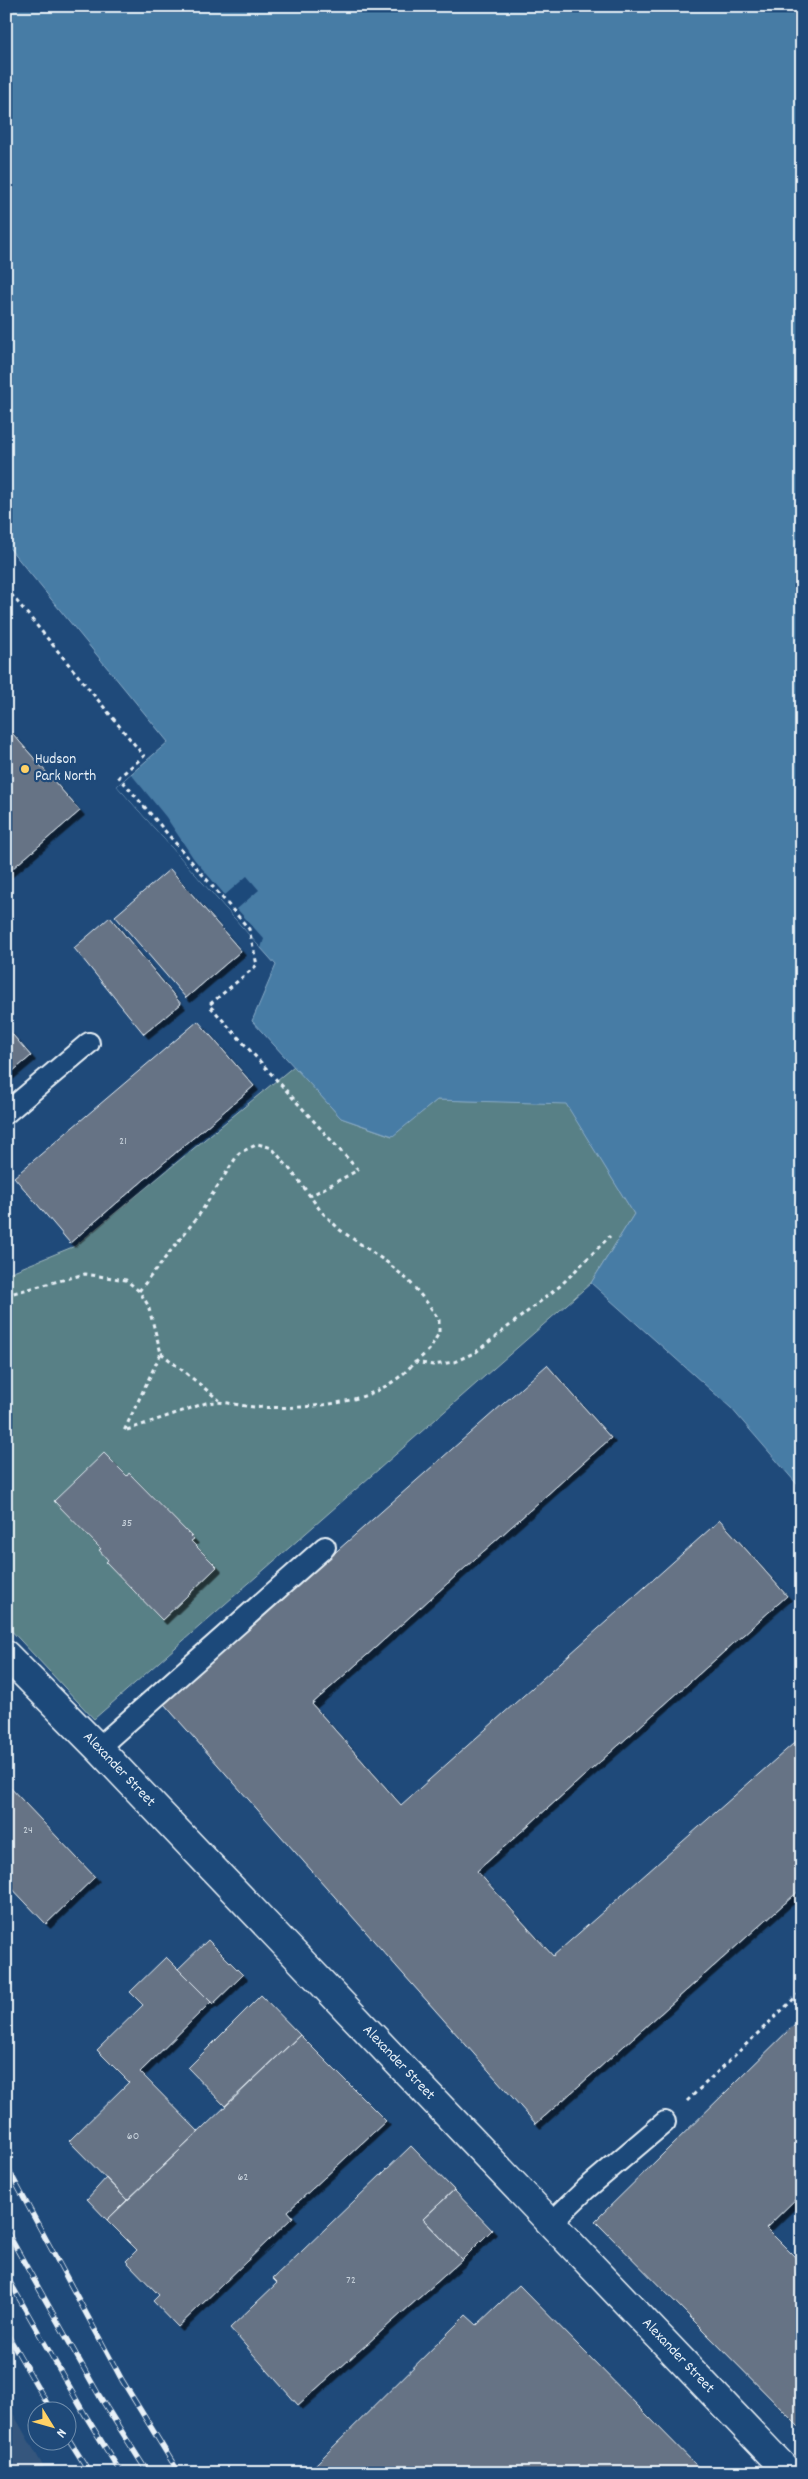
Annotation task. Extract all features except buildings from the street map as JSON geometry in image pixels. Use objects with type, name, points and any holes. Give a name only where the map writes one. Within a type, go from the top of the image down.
[{"type":"street","name":"Alexander Street","points":[[6,1655],[98,1748],[789,2473]]},
{"type":"lane","points":[[6,1113],[89,1043]]},
{"type":"lane","points":[[98,1748],[325,1547]]},
{"type":"lane","points":[[551,2223],[586,2189],[665,2122]]},
{"type":"path","points":[[6,588],[144,756],[119,777],[249,929],[257,965],[209,1005],[358,1170],[310,1196]]},
{"type":"path","points":[[139,1291],[199,1214],[240,1153],[258,1144],[272,1148],[320,1210],[340,1230],[388,1263],[408,1281],[439,1320],[440,1333],[429,1350],[394,1381],[364,1395],[295,1408],[250,1406],[220,1401],[206,1403],[124,1431],[161,1353]]},
{"type":"path","points":[[415,1362],[443,1364],[454,1362],[476,1352],[560,1286],[610,1236]]},
{"type":"path","points":[[6,1295],[85,1274],[126,1280],[139,1291],[148,1305],[161,1353],[220,1401]]},
{"type":"path","points":[[687,2101],[802,1991]]},
{"type":"shaded area","points":[[6,6],[802,6],[802,1490],[731,1408],[591,1283],[634,1214],[566,1104],[437,1100],[393,1136],[341,1118],[252,1021],[276,965],[117,786],[168,742],[6,544]]},
{"type":"shaded area","points":[[6,2401],[28,2440],[28,2452],[35,2452],[47,2473],[6,2473]]},
{"type":"green space","points":[[294,1066],[341,1118],[392,1136],[437,1100],[566,1103],[634,1214],[591,1283],[94,1719],[6,1625],[6,1274],[75,1246]]},
{"type":"pier","points":[[131,774],[166,817],[194,859],[225,895],[247,876],[259,890],[237,909],[264,939],[261,948],[117,786]]},
{"type":"railway","points":[[6,2165],[122,2380],[179,2473]]},
{"type":"railway","points":[[6,2230],[100,2397],[148,2473]]},
{"type":"railway","points":[[6,2275],[84,2413],[121,2473]]},
{"type":"railway","points":[[6,2332],[46,2402]]},
{"type":"railway","points":[[77,2452],[90,2473]]},
{"type":"place","name":"Hudson Park North","points":[[25,769]]}]
